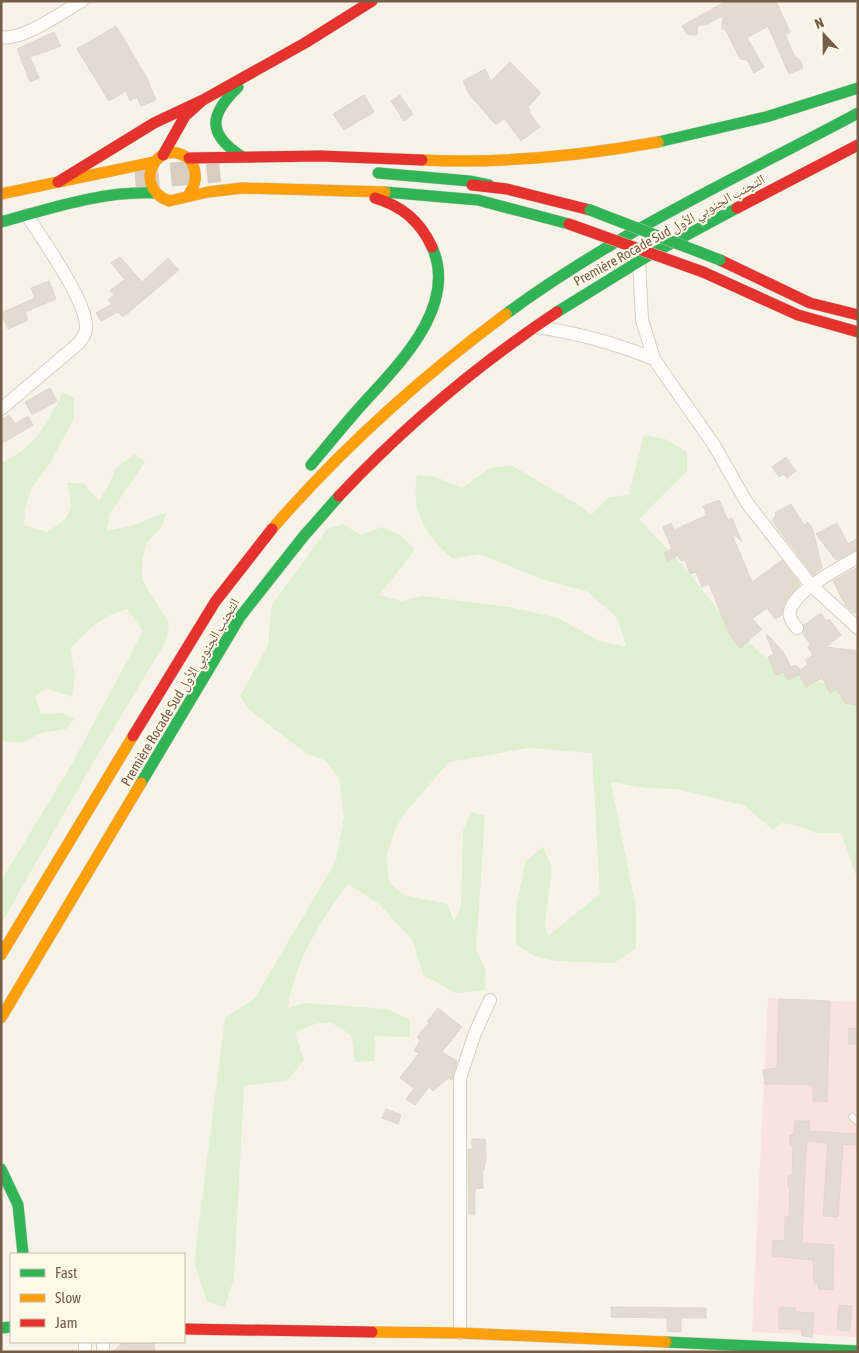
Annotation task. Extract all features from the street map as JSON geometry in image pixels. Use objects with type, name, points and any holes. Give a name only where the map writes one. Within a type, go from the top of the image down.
[{"type":"main road","points":[[58,182],[154,123],[203,100],[305,43],[372,1]]},
{"type":"main road","points":[[188,196],[197,183],[190,161],[185,134],[192,118],[204,106],[289,57],[305,43]]},
{"type":"main road","points":[[241,84],[220,104],[215,120],[216,130],[222,140],[241,156]]},
{"type":"main road","points":[[858,88],[732,127],[656,143],[578,154],[455,167],[364,171],[469,181],[590,210],[720,260],[810,303],[858,315]]},
{"type":"main road","points":[[155,194],[149,181],[151,168],[185,116],[203,100]]},
{"type":"main road","name":"Première Rocade Sud التجنب الجنوبي الأول","points":[[1,955],[227,584],[325,470],[430,374],[506,315],[561,276],[678,207],[858,114]]},
{"type":"main road","name":"Première Rocade Sud التجنب الجنوبي الأول","points":[[1,1018],[240,617],[287,556],[342,492],[431,408],[576,299],[640,261],[858,145]]},
{"type":"main road","points":[[1,194],[158,159],[175,153],[190,161],[207,176]]},
{"type":"main road","points":[[190,161],[241,156],[341,156],[482,161],[578,154]]},
{"type":"main road","points":[[719,218],[858,155]]},
{"type":"main road","points":[[238,169],[296,168]]},
{"type":"main road","points":[[20,202],[135,178]]},
{"type":"main road","points":[[219,180],[365,180],[473,185],[508,189]]},
{"type":"main road","points":[[1,222],[112,196],[155,194],[174,201],[188,196],[239,188],[334,189],[438,195],[488,201],[569,224],[703,272],[797,316],[858,332]]},
{"type":"main road","points":[[305,473],[415,342],[434,303],[439,278],[432,243],[408,213],[391,203],[334,189]]},
{"type":"main road","points":[[227,584],[293,487]]},
{"type":"main road","points":[[1,1168],[18,1205],[23,1253]]},
{"type":"main road","points":[[185,1329],[460,1333],[858,1351]]},
{"type":"street","points":[[1,37],[8,39],[31,30],[82,1]]},
{"type":"street","points":[[1,409],[80,343],[86,330],[86,323],[77,299],[27,215]]},
{"type":"street","points":[[640,261],[642,320],[654,359],[714,445],[747,503],[811,586],[858,628]]},
{"type":"street","points":[[537,327],[573,332],[613,342],[654,359]]},
{"type":"street","points":[[797,628],[790,617],[790,609],[811,586],[858,558]]},
{"type":"street","points":[[460,1333],[460,1078],[474,1033],[490,1000]]},
{"type":"lane","points":[[852,1117],[858,1122]]},
{"type":"shaded area","points":[[768,998],[858,1002],[858,1337],[752,1332]]},
{"type":"green space","points":[[63,392],[74,398],[74,419],[50,463],[31,489],[25,508],[24,525],[47,532],[62,522],[70,507],[67,483],[83,483],[99,501],[108,487],[116,468],[135,454],[145,462],[110,513],[107,531],[134,525],[167,512],[162,526],[146,544],[142,563],[142,580],[169,623],[166,641],[90,768],[1,924],[1,881],[72,764],[143,631],[127,609],[95,624],[70,649],[75,675],[72,697],[46,688],[35,696],[41,714],[62,713],[74,719],[66,729],[41,733],[21,743],[1,741],[1,463],[23,450],[39,433]]},
{"type":"green space","points":[[644,435],[665,439],[687,452],[687,471],[639,519],[686,569],[729,624],[761,654],[795,674],[858,694],[858,881],[841,833],[816,833],[799,826],[782,823],[773,830],[744,805],[676,789],[646,788],[611,782],[636,909],[636,948],[614,963],[556,961],[534,956],[516,944],[516,909],[525,862],[543,847],[552,867],[545,924],[548,936],[600,894],[592,753],[528,748],[449,762],[404,814],[395,830],[386,856],[390,884],[404,895],[447,904],[454,921],[461,907],[463,831],[471,812],[485,816],[476,950],[486,971],[485,990],[456,993],[423,975],[413,941],[379,904],[348,884],[310,942],[296,974],[288,1008],[305,1003],[387,1009],[410,1020],[410,1037],[375,1036],[374,1061],[355,1062],[352,1037],[331,1024],[319,1023],[312,1025],[295,1033],[304,1060],[288,1080],[244,1086],[234,1278],[225,1307],[207,1302],[194,1262],[225,1018],[255,998],[336,861],[344,816],[339,778],[326,761],[306,753],[274,729],[249,709],[240,696],[268,645],[272,605],[327,529],[343,524],[361,535],[382,527],[402,536],[415,550],[379,595],[401,601],[423,596],[510,607],[558,618],[599,641],[627,647],[617,618],[588,592],[545,580],[480,554],[453,559],[435,541],[422,522],[416,501],[417,475],[436,477],[462,488],[490,468],[511,465],[579,505],[591,515],[609,497],[629,495]]},
{"type":"building","points":[[726,1],[776,1],[790,32],[785,35],[795,57],[800,60],[803,68],[789,74],[768,26],[747,38],[764,67],[754,73],[747,60],[740,59],[725,29],[722,29],[723,15],[706,25],[698,25],[697,35],[687,34],[682,26]]},
{"type":"building","points":[[116,26],[147,78],[156,100],[141,106],[137,97],[130,101],[126,91],[109,101],[77,49]]},
{"type":"building","points":[[54,32],[61,46],[30,57],[39,78],[30,82],[17,49]]},
{"type":"building","points":[[510,62],[541,93],[528,107],[529,112],[540,127],[521,141],[504,118],[496,125],[469,94],[463,81],[485,69],[491,81]]},
{"type":"building","points":[[364,95],[374,112],[344,130],[333,114]]},
{"type":"building","points":[[400,95],[413,114],[404,121],[391,101]]},
{"type":"building","points":[[120,257],[142,282],[168,258],[179,270],[123,317],[118,312],[101,321],[96,313],[112,304],[108,300],[114,295],[110,290],[125,280],[111,263]]},
{"type":"building","points":[[49,281],[56,299],[25,312],[28,320],[8,329],[1,313],[35,298],[31,288]]},
{"type":"building","points":[[50,388],[57,401],[32,415],[25,402]]},
{"type":"building","points":[[9,415],[15,424],[28,416],[33,425],[1,444],[1,420]]},
{"type":"building","points":[[786,457],[796,471],[787,478],[784,474],[779,477],[772,467]]},
{"type":"building","points":[[719,500],[728,520],[732,518],[742,542],[731,532],[752,582],[782,560],[800,584],[786,600],[782,615],[775,619],[767,608],[752,619],[762,629],[740,648],[729,633],[709,584],[702,587],[696,572],[690,574],[685,560],[681,561],[678,555],[668,561],[664,553],[672,549],[663,527],[671,523],[674,530],[707,515],[703,506]]},
{"type":"building","points":[[791,504],[804,525],[808,522],[813,530],[822,568],[813,575],[772,521],[776,515],[775,513]]},
{"type":"building","points":[[837,523],[848,544],[858,538],[858,549],[836,560],[816,534]]},
{"type":"building","points":[[858,567],[858,612],[854,613],[846,606],[833,581]]},
{"type":"building","points":[[821,613],[826,621],[829,619],[841,635],[826,647],[858,651],[858,705],[845,703],[837,689],[830,693],[822,678],[806,687],[799,674],[788,680],[783,672],[776,675],[768,657],[774,654],[766,636],[767,634],[784,653],[791,667],[795,665],[801,670],[808,664],[805,660],[813,655],[808,647],[811,645],[803,634],[804,625]]},
{"type":"building","points":[[779,999],[830,1001],[827,1102],[813,1101],[813,1085],[765,1084],[763,1070],[777,1068]]},
{"type":"building","points":[[438,1008],[462,1027],[442,1052],[457,1061],[452,1080],[448,1078],[433,1091],[429,1087],[415,1105],[406,1099],[414,1088],[400,1078],[419,1053],[414,1051],[420,1040],[417,1037],[429,1023],[427,1022]]},
{"type":"building","points":[[849,1028],[858,1029],[858,1044],[849,1044]]},
{"type":"building","points":[[386,1109],[401,1115],[398,1124],[382,1118]]},
{"type":"building","points":[[795,1121],[810,1121],[809,1131],[858,1134],[858,1145],[843,1144],[838,1217],[823,1216],[828,1143],[808,1141],[806,1146],[802,1243],[834,1245],[833,1290],[818,1289],[818,1284],[814,1284],[813,1260],[772,1256],[773,1240],[785,1241],[785,1217],[789,1217],[790,1187],[788,1187],[788,1175],[792,1176],[793,1146],[790,1146],[790,1135],[794,1135]]},
{"type":"building","points":[[472,1139],[485,1139],[486,1157],[484,1171],[482,1171],[483,1188],[475,1189],[475,1214],[469,1214],[468,1149],[472,1149]]},
{"type":"building","points":[[839,1305],[852,1306],[850,1331],[837,1330]]},
{"type":"building","points":[[611,1307],[706,1308],[706,1318],[681,1318],[681,1332],[667,1331],[667,1318],[611,1317]]},
{"type":"building","points":[[779,1307],[795,1308],[795,1312],[814,1313],[812,1337],[802,1336],[802,1329],[779,1329]]},
{"type":"building","points":[[122,1343],[154,1343],[155,1352],[113,1352]]},
{"type":"tunnel","points":[[135,178],[220,170]]},
{"type":"traffic: fast","points":[[238,87],[222,106],[217,115],[216,123],[217,131],[222,139],[241,156]]},
{"type":"traffic: fast","points":[[658,142],[766,117],[858,88]]},
{"type":"traffic: fast","points":[[506,314],[590,257],[678,207],[858,113]]},
{"type":"traffic: fast","points":[[378,173],[469,181],[489,185]]},
{"type":"traffic: fast","points":[[385,192],[478,200],[569,224]]},
{"type":"traffic: fast","points":[[1,222],[58,206],[96,198],[135,193],[155,193]]},
{"type":"traffic: fast","points":[[557,312],[646,257],[737,208]]},
{"type":"traffic: fast","points":[[590,210],[720,260]]},
{"type":"traffic: fast","points":[[311,465],[391,373],[420,334],[431,313],[437,292],[438,269],[432,247]]},
{"type":"traffic: fast","points":[[141,783],[240,617],[303,537],[339,496]]},
{"type":"traffic: fast","points":[[1,1169],[18,1205],[23,1253]]},
{"type":"traffic: fast","points":[[1,1328],[10,1327]]},
{"type":"traffic: fast","points":[[666,1342],[858,1351]]},
{"type":"traffic: slow","points":[[422,160],[481,161],[540,158],[658,142]]},
{"type":"traffic: slow","points":[[188,196],[195,179],[195,171],[191,161],[180,154],[169,153],[160,157],[153,164],[150,174],[151,184],[157,194],[169,201],[208,192],[242,188],[385,192]]},
{"type":"traffic: slow","points":[[1,194],[154,162]]},
{"type":"traffic: slow","points":[[272,529],[326,470],[383,415],[443,363],[506,314]]},
{"type":"traffic: slow","points":[[1,955],[133,736]]},
{"type":"traffic: slow","points":[[1,1018],[141,783]]},
{"type":"traffic: slow","points":[[372,1332],[460,1333],[666,1342]]},
{"type":"traffic: jam","points":[[163,155],[185,116],[203,100],[305,43],[372,1]]},
{"type":"traffic: jam","points":[[58,182],[154,123],[203,100]]},
{"type":"traffic: jam","points":[[737,208],[858,145]]},
{"type":"traffic: jam","points":[[189,158],[321,156],[422,160]]},
{"type":"traffic: jam","points":[[472,185],[507,189],[590,210]]},
{"type":"traffic: jam","points":[[375,198],[394,205],[416,222],[432,247]]},
{"type":"traffic: jam","points":[[569,224],[703,272]]},
{"type":"traffic: jam","points":[[720,260],[810,303],[858,315]]},
{"type":"traffic: jam","points":[[703,272],[798,315],[858,332]]},
{"type":"traffic: jam","points":[[339,496],[415,421],[442,398],[498,353],[557,312]]},
{"type":"traffic: jam","points":[[133,736],[215,602],[272,529]]},
{"type":"traffic: jam","points":[[185,1329],[372,1332]]}]
